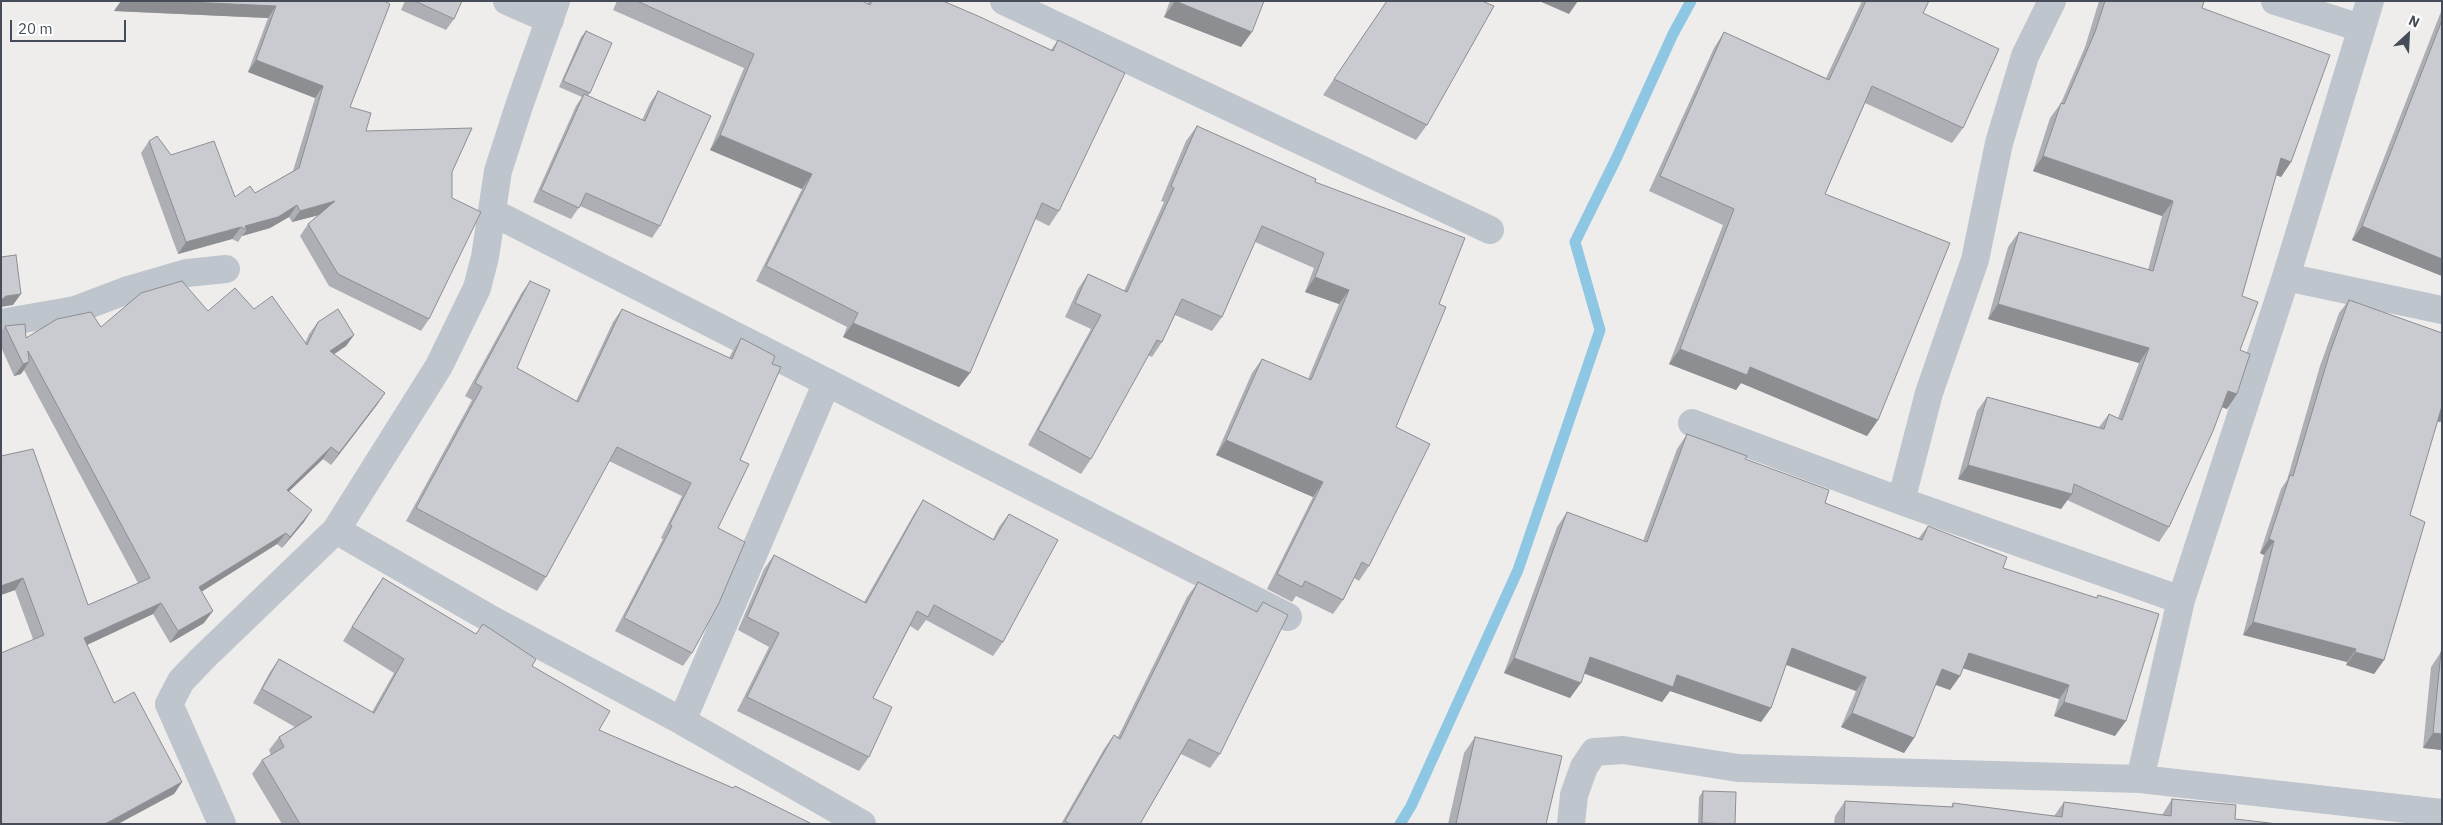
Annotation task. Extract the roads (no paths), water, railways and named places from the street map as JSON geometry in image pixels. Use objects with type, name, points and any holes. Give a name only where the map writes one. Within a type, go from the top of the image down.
[{"type":"street","points":[[222,824],[169,704],[181,681],[202,659],[336,530],[439,366],[477,288],[485,257],[498,171],[553,11],[506,1]]},
{"type":"street","points":[[1004,1],[1490,230]]},
{"type":"street","points":[[1901,501],[1929,393],[1975,260],[2002,135],[2026,56],[2052,1]]},
{"type":"street","points":[[2274,1],[2361,28]]},
{"type":"street","points":[[2140,779],[2181,600],[2286,277],[2370,1]]},
{"type":"street","points":[[492,212],[1288,617]]},
{"type":"street","points":[[1,323],[75,310],[125,290],[187,273],[226,269]]},
{"type":"street","points":[[2286,277],[2442,310]]},
{"type":"street","points":[[682,721],[827,382]]},
{"type":"street","points":[[1692,423],[1901,501],[2181,600]]},
{"type":"street","points":[[336,530],[487,617],[682,721],[862,824]]},
{"type":"street","points":[[1571,824],[1574,795],[1584,767],[1594,752],[1623,750],[1738,768],[2140,779],[2442,813]]},
{"type":"waterway","points":[[1400,824],[1411,806],[1518,570],[1600,330],[1575,242],[1617,157],[1673,34],[1691,1]]}]
